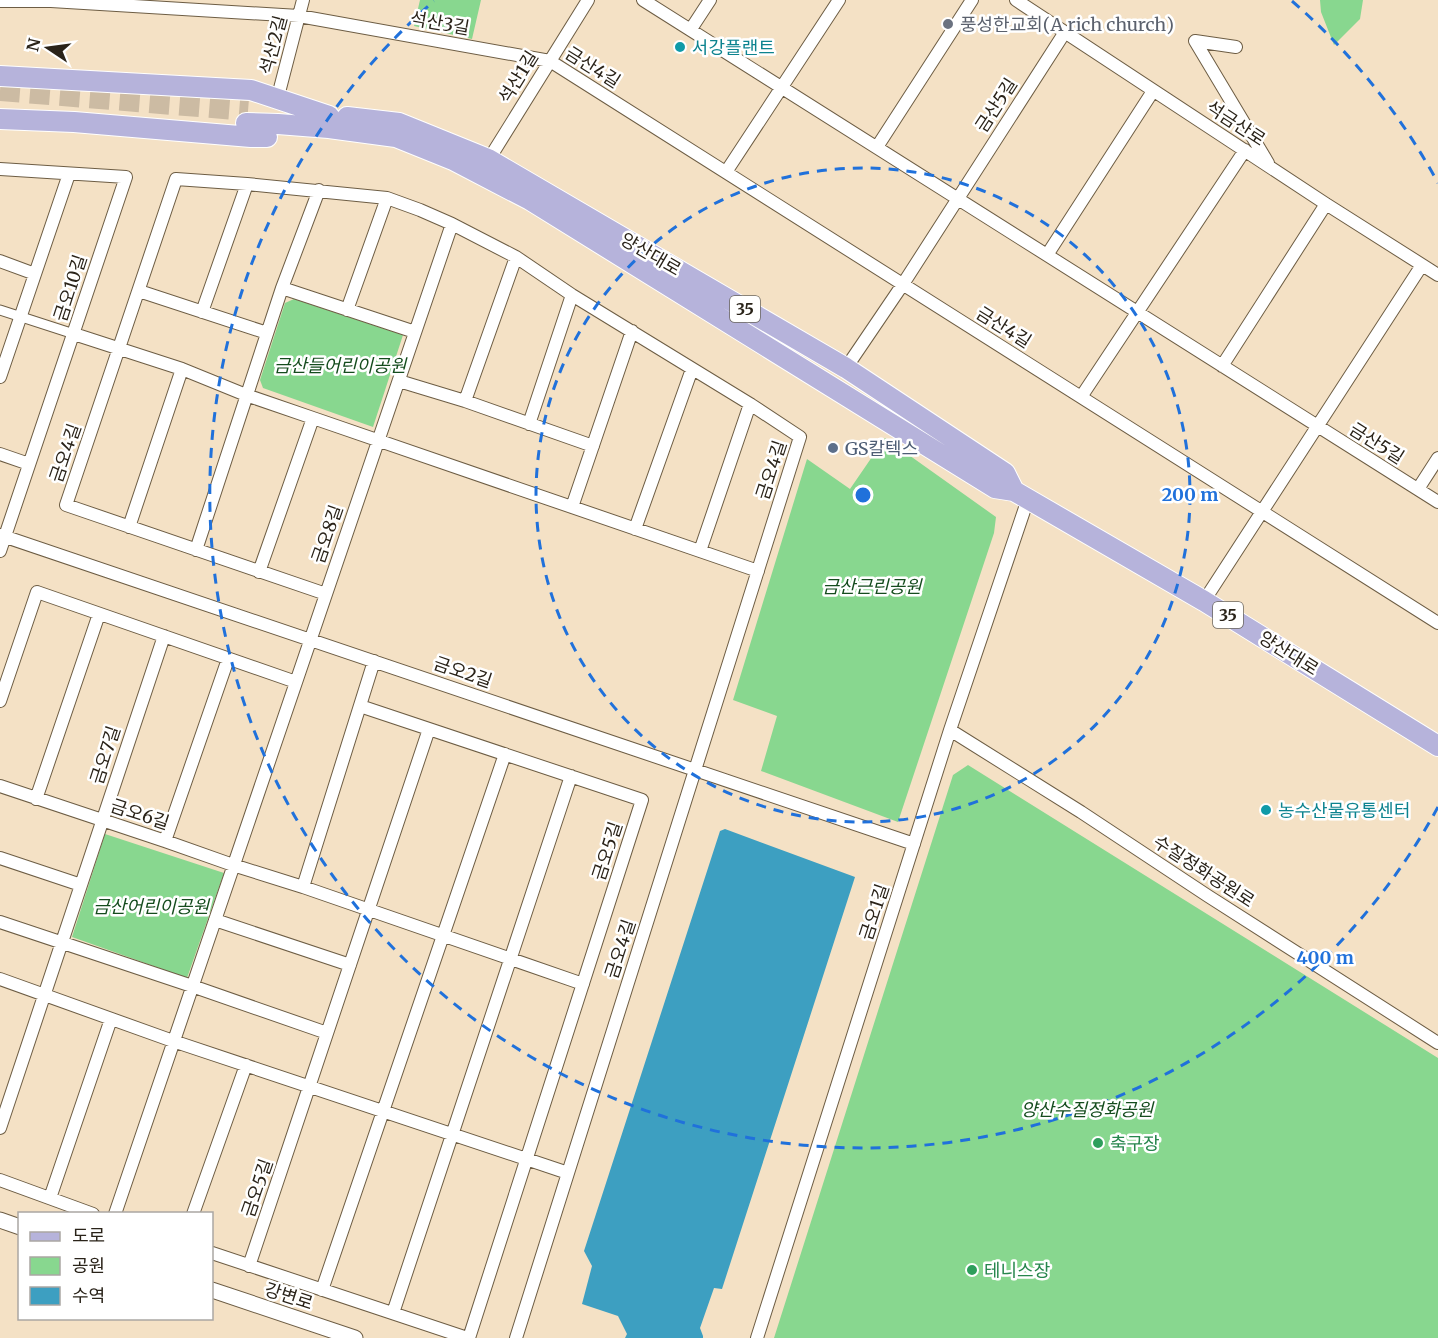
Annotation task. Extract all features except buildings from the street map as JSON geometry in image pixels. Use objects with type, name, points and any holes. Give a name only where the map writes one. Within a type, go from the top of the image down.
[{"type":"main road","points":[[0,76],[250,90],[329,116]]},
{"type":"main road","name":"양산대로","points":[[1021,495],[1005,472],[846,368],[485,166],[399,123],[329,116],[247,117],[278,124],[396,137],[453,160],[485,166],[530,200],[994,488],[1021,495],[1204,601],[1438,746]]},
{"type":"main road","points":[[0,119],[74,122],[251,136],[328,137],[366,133]]},
{"type":"street","name":"석산3길","points":[[0,2],[51,0],[299,16],[550,61]]},
{"type":"street","name":"석산2길","points":[[277,99],[303,0]]},
{"type":"street","name":"석산1길","points":[[485,166],[588,0]]},
{"type":"street","name":"금산5길","points":[[643,0],[1438,502]]},
{"type":"street","points":[[691,29],[710,0]]},
{"type":"street","points":[[726,172],[839,0]]},
{"type":"street","points":[[877,147],[972,0]]},
{"type":"street","name":"석금산로","points":[[1016,0],[1438,275]]},
{"type":"street","name":"금산5길","points":[[957,198],[1065,32]]},
{"type":"street","points":[[1236,47],[1195,41],[1270,167]]},
{"type":"street","name":"금산4길","points":[[550,61],[1438,623]]},
{"type":"street","points":[[1047,255],[1153,91]]},
{"type":"street","points":[[1082,398],[1245,150]]},
{"type":"street","name":"금오10길","points":[[0,169],[126,177],[74,334],[2,536],[0,551]]},
{"type":"street","name":"금오10길","points":[[0,377],[3,361],[21,317],[69,174]]},
{"type":"street","name":"금오4길","points":[[326,594],[66,505],[176,179],[319,190],[387,198],[420,210],[516,257],[572,295],[800,437],[516,1338]]},
{"type":"street","points":[[202,312],[247,184]]},
{"type":"street","points":[[196,550],[282,288],[319,190]]},
{"type":"street","points":[[347,309],[387,198]]},
{"type":"street","points":[[846,368],[903,284],[957,198]]},
{"type":"street","points":[[1222,366],[1326,204]]},
{"type":"street","name":"금오8길","points":[[310,640],[452,224]]},
{"type":"street","points":[[465,401],[516,257]]},
{"type":"street","name":"금오10길","points":[[0,261],[35,274]]},
{"type":"street","points":[[1204,601],[1422,265]]},
{"type":"street","points":[[282,288],[415,332]]},
{"type":"street","points":[[138,291],[267,333]]},
{"type":"street","points":[[529,424],[572,295]]},
{"type":"street","points":[[0,310],[182,369],[246,395],[758,571]]},
{"type":"street","points":[[572,507],[632,331]]},
{"type":"street","points":[[129,527],[182,369]]},
{"type":"street","points":[[635,529],[693,369]]},
{"type":"street","points":[[399,381],[465,401],[593,446]]},
{"type":"street","points":[[700,551],[750,404]]},
{"type":"street","points":[[260,572],[313,418]]},
{"type":"street","points":[[0,454],[29,464]]},
{"type":"street","points":[[1418,489],[1438,458]]},
{"type":"street","name":"금오1길","points":[[757,1338],[951,730],[1021,495]]},
{"type":"street","name":"금오2길","points":[[2,536],[914,844]]},
{"type":"street","points":[[0,701],[37,592],[296,682]]},
{"type":"street","points":[[36,799],[99,614]]},
{"type":"street","name":"금오7길","points":[[0,1128],[164,636]]},
{"type":"street","points":[[116,1212],[310,640]]},
{"type":"street","points":[[165,841],[228,658]]},
{"type":"street","points":[[303,887],[374,661]]},
{"type":"street","name":"금오5길","points":[[213,1253],[468,1338],[642,800],[360,706]]},
{"type":"street","name":"금오5길","points":[[249,1266],[429,729]]},
{"type":"street","name":"수질정화공원로","points":[[951,730],[1438,1043]]},
{"type":"street","points":[[322,1290],[505,754]]},
{"type":"street","points":[[393,1314],[571,776]]},
{"type":"street","name":"금오6길","points":[[0,786],[233,865]]},
{"type":"street","points":[[0,858],[81,885]]},
{"type":"street","points":[[233,865],[583,984]]},
{"type":"street","points":[[215,920],[350,964]]},
{"type":"street","points":[[0,922],[327,1033]]},
{"type":"street","points":[[0,979],[173,1041],[568,1173]]},
{"type":"street","points":[[50,1198],[111,1018]]},
{"type":"street","points":[[194,1212],[246,1065]]},
{"type":"street","points":[[0,1180],[88,1212]]},
{"type":"street","points":[[0,1220],[18,1226]]},
{"type":"street","name":"강변로","points":[[213,1290],[355,1338]]},
{"type":"green space","points":[[420,0],[481,0],[472,39],[414,26]]},
{"type":"green space","points":[[1320,0],[1363,0],[1360,19],[1334,45],[1321,12]]},
{"type":"green space","name":"금산들어린이공원","points":[[294,299],[403,335],[373,427],[263,388],[260,380],[285,303]]},
{"type":"green space","name":"금산근린공원","points":[[885,438],[996,517],[994,533],[898,822],[761,771],[777,716],[733,700],[807,459],[850,489]]},
{"type":"green space","name":"양산수질정화공원","points":[[968,765],[1438,1058],[1438,1338],[774,1338],[953,775]]},
{"type":"green space","name":"금산어린이공원","points":[[105,834],[224,873],[187,978],[72,937]]},
{"type":"water","points":[[725,829],[855,877],[722,1289],[714,1288],[700,1328],[703,1338],[625,1338],[627,1334],[618,1316],[582,1304],[592,1266],[584,1251],[720,831]]},
{"type":"tunnel","points":[[0,91],[248,111]]},
{"type":"place","name":"풍성한교회(A rich church)","points":[[948,24]]},
{"type":"place","name":"서강플랜트","points":[[680,47]]},
{"type":"place","name":"GS칼텍스","points":[[833,448]]},
{"type":"place","name":"농수산물유통센터","points":[[1266,810]]},
{"type":"place","name":"축구장","points":[[1098,1143]]},
{"type":"place","name":"테니스장","points":[[972,1270]]}]
